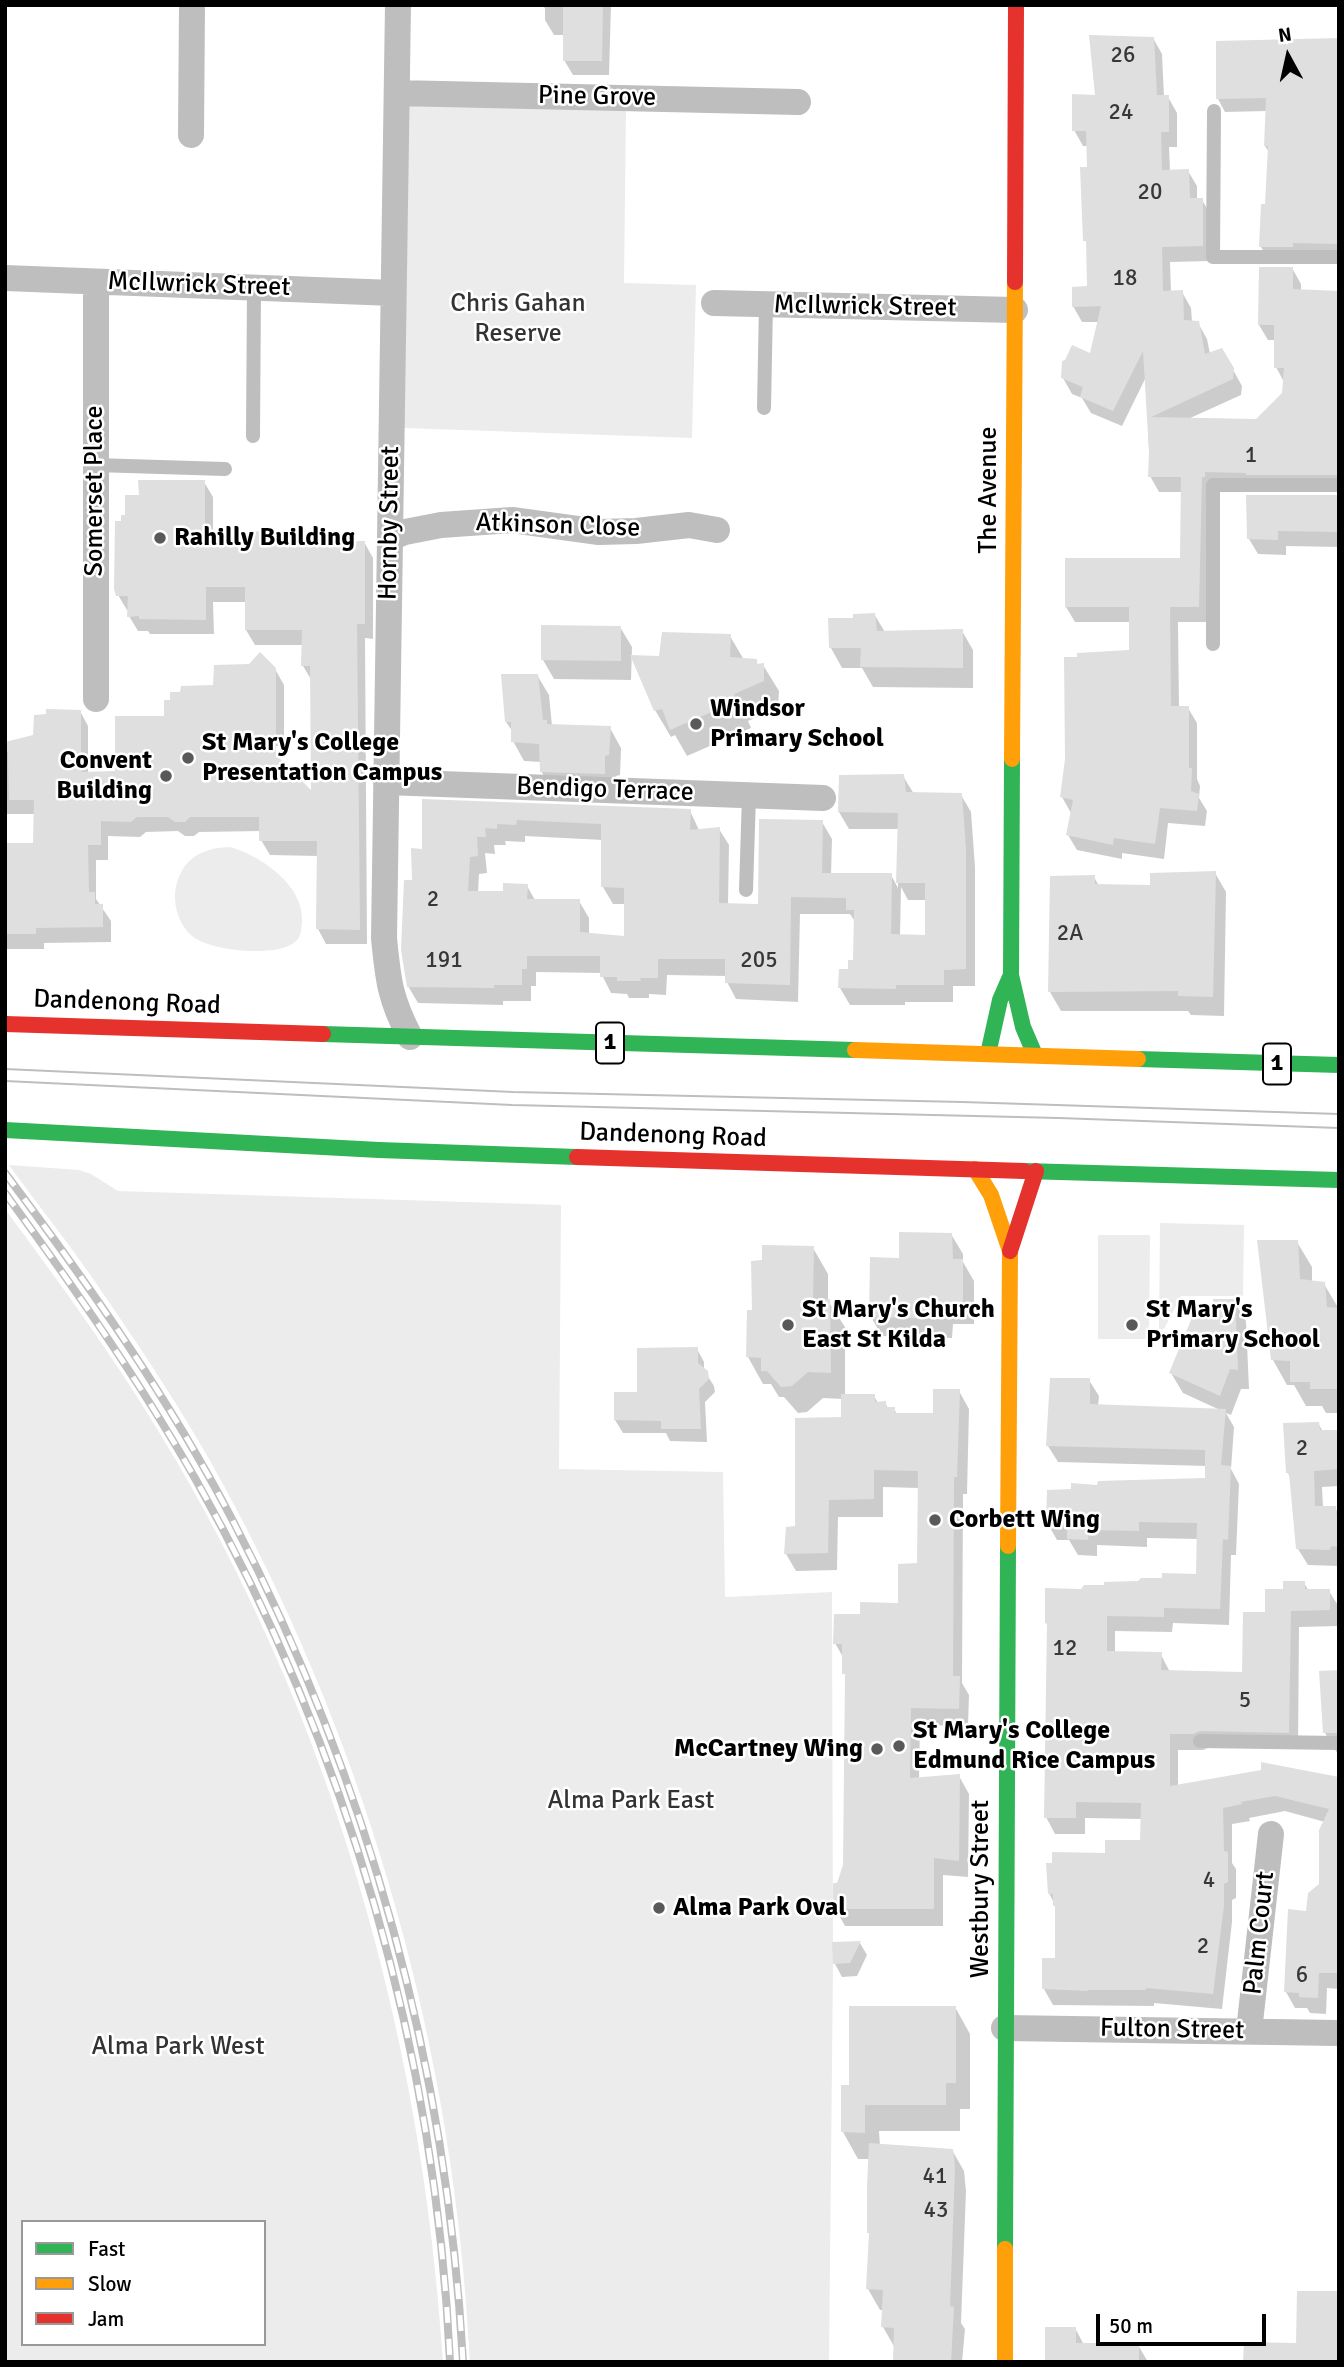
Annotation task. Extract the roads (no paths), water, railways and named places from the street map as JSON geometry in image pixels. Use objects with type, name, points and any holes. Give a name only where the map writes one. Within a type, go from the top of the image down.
[{"type":"main road","name":"The Avenue","points":[[1016,5],[1010,975],[1023,1027],[1035,1055]]},
{"type":"main road","name":"The Avenue","points":[[988,1054],[1000,1000],[1010,975]]},
{"type":"main road","name":"Dandenong Road","points":[[5,1024],[1339,1065]]},
{"type":"main road","name":"Dandenong Road","points":[[12,1130],[365,1150],[1339,1180]]},
{"type":"main road","name":"Westbury Street","points":[[975,1169],[991,1195],[1010,1251],[1004,2028],[1005,2361]]},
{"type":"main road","name":"Westbury Street","points":[[1010,1251],[1036,1171]]},
{"type":"street","points":[[191,135],[192,5]]},
{"type":"street","name":"Hornby Street","points":[[398,5],[384,938],[391,994],[410,1037]]},
{"type":"street","name":"Pine Grove","points":[[397,93],[798,102]]},
{"type":"street","name":"McIlwrick Street","points":[[5,278],[393,293]]},
{"type":"street","name":"Somerset Place","points":[[96,282],[96,699]]},
{"type":"street","name":"McIlwrick Street","points":[[715,303],[1015,310]]},
{"type":"street","name":"Atkinson Close","points":[[390,526],[405,532],[441,525],[512,520],[608,532],[690,525],[717,530]]},
{"type":"street","name":"Bendigo Terrace","points":[[386,782],[823,798]]},
{"type":"street","name":"Palm Court","points":[[1249,2031],[1271,1835]]},
{"type":"street","name":"Fulton Street","points":[[1004,2028],[1339,2033]]},
{"type":"lane","points":[[1214,111],[1213,257],[1339,257]]},
{"type":"lane","points":[[253,436],[254,287]]},
{"type":"lane","points":[[764,408],[766,304]]},
{"type":"lane","points":[[95,465],[225,469]]},
{"type":"lane","points":[[1213,644],[1213,485],[1339,485]]},
{"type":"lane","points":[[746,890],[749,795]]},
{"type":"lane","points":[[1200,1741],[1339,1743]]},
{"type":"tram line","points":[[5,1069],[513,1092],[1339,1114]]},
{"type":"tram line","points":[[5,1081],[512,1105],[1059,1118],[1339,1128]]},
{"type":"railway","points":[[5,1173],[126,1342],[182,1430],[233,1521],[281,1620],[324,1721],[361,1824],[393,1929],[419,2036],[439,2143],[454,2252],[463,2362]]},
{"type":"railway","points":[[5,1193],[105,1334],[196,1480],[250,1582],[298,1688],[339,1796],[375,1906],[404,2019],[426,2132],[441,2247],[450,2362]]},
{"type":"place","name":"Rahilly Building","points":[[160,538]]},
{"type":"place","name":"Windsor Primary School","points":[[696,724]]},
{"type":"place","name":"St Mary's College Presentation Campus","points":[[188,758]]},
{"type":"place","name":"Convent Building","points":[[166,776]]},
{"type":"place","name":"St Mary's Church East St Kilda","points":[[788,1325]]},
{"type":"place","name":"St Mary's Primary School","points":[[1132,1325]]},
{"type":"place","name":"Corbett Wing","points":[[935,1520]]},
{"type":"place","name":"St Mary's College Edmund Rice Campus","points":[[899,1746]]},
{"type":"place","name":"McCartney Wing","points":[[877,1749]]},
{"type":"place","name":"Alma Park Oval","points":[[659,1908]]},
{"type":"park label","name":"Chris Gahan Reserve","points":[[518,319]]},
{"type":"park label","name":"Alma Park East","points":[[631,1801]]},
{"type":"park label","name":"Alma Park West","points":[[178,2047]]}]
